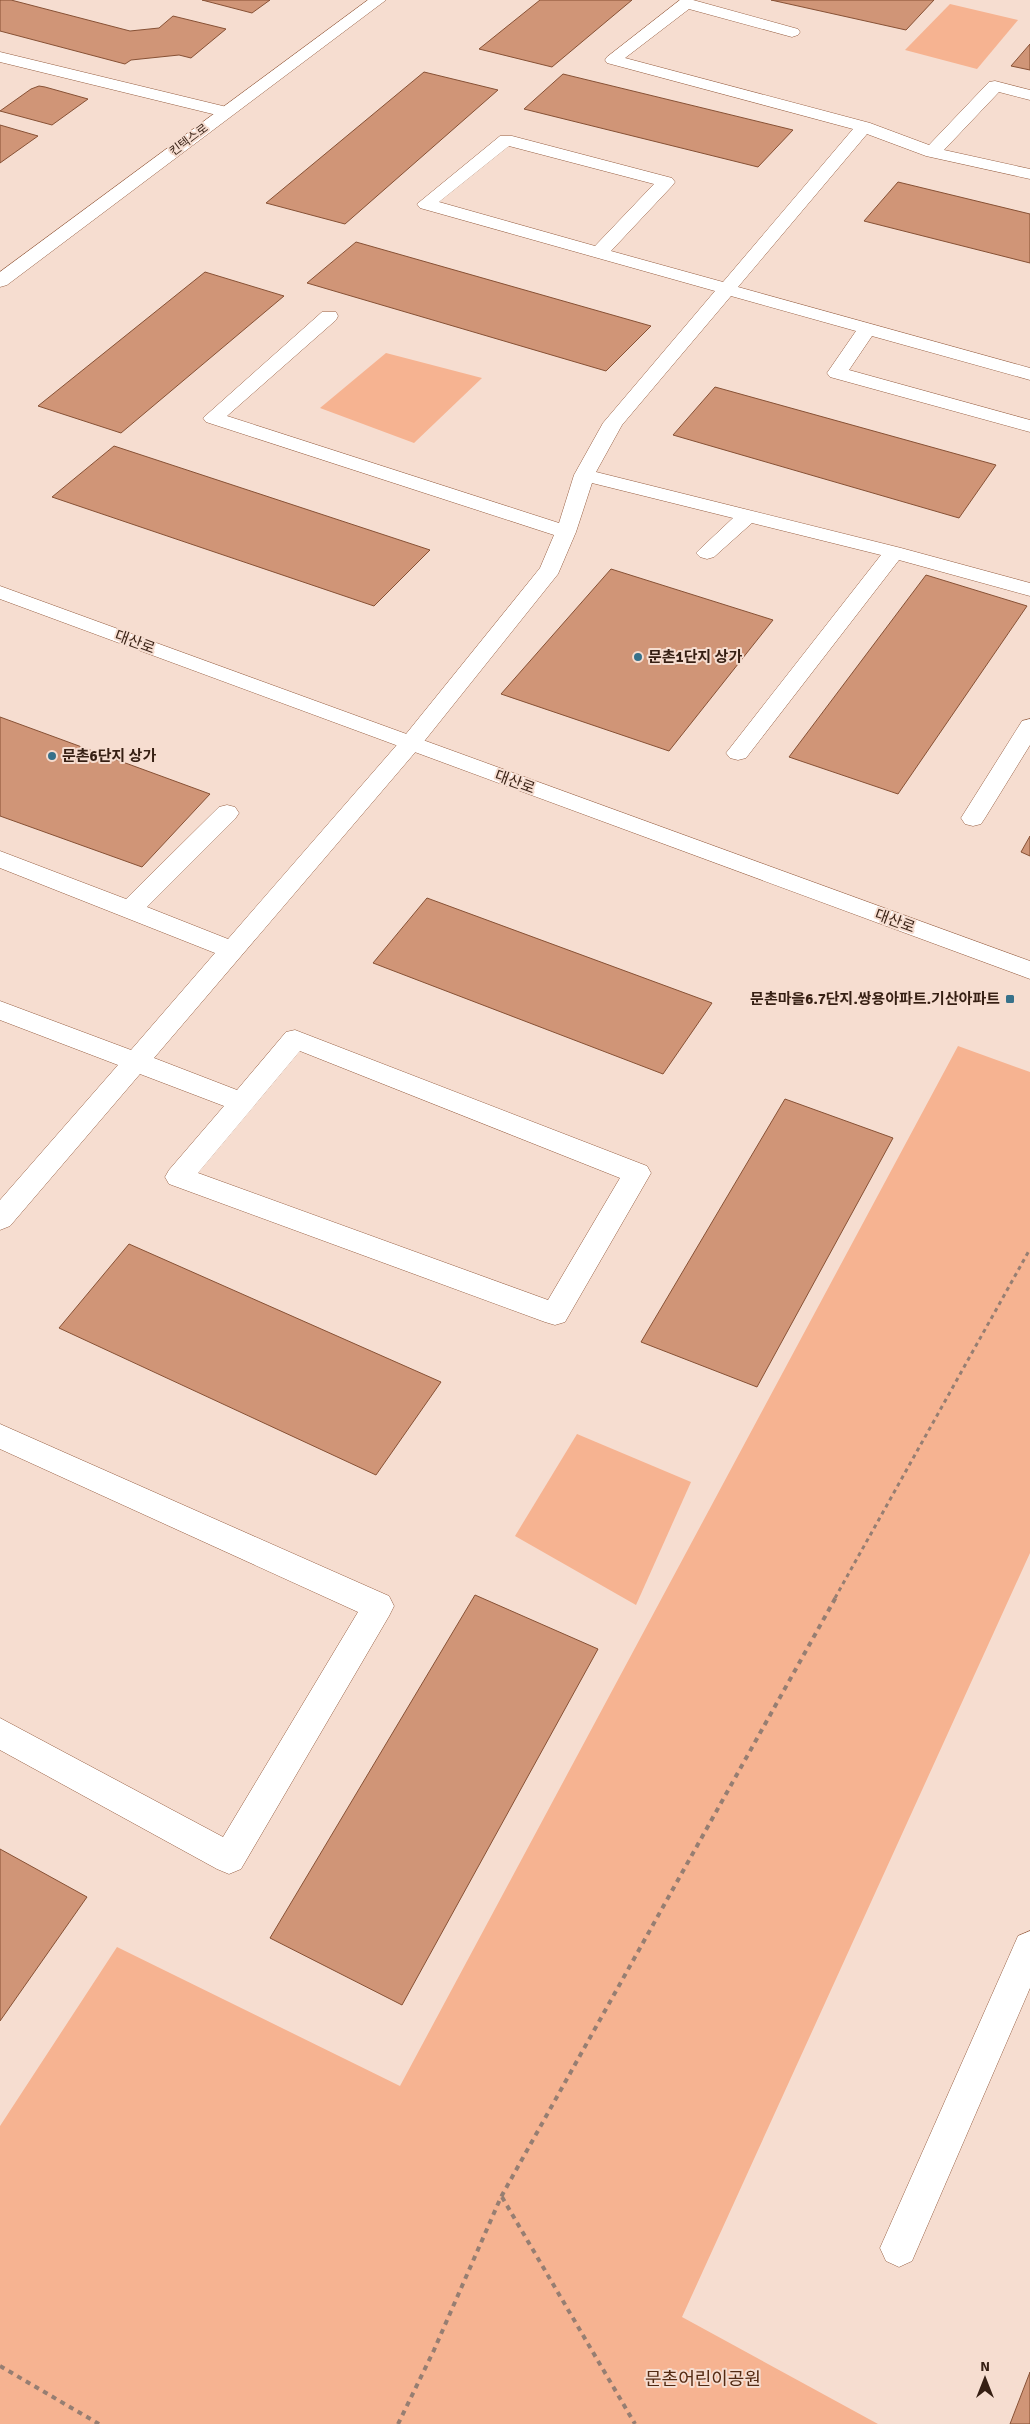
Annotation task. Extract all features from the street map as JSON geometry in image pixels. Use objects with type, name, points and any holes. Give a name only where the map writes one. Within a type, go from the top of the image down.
[{"type":"main road","name":"킨텍스로","points":[[0,281],[378,0]]},
{"type":"main road","points":[[792,32],[686,3],[612,60],[864,127],[932,152],[1030,174]]},
{"type":"main road","points":[[0,57],[225,112]]},
{"type":"main road","points":[[0,76],[20,63]]},
{"type":"main road","points":[[932,152],[995,86],[1030,95]]},
{"type":"main road","points":[[0,1219],[410,744],[550,569],[566,532],[584,475],[613,423],[864,127]]},
{"type":"main road","points":[[599,254],[666,182],[506,140],[426,204],[599,254],[1030,374]]},
{"type":"main road","points":[[329,316],[213,418],[566,532]]},
{"type":"main road","points":[[867,329],[837,373],[1030,426]]},
{"type":"main road","points":[[584,475],[894,552],[1030,590]]},
{"type":"main road","points":[[707,553],[747,517]]},
{"type":"main road","points":[[738,753],[894,552]]},
{"type":"main road","name":"대산로","points":[[0,592],[1030,970]]},
{"type":"main road","points":[[973,818],[1030,726]]},
{"type":"main road","points":[[130,910],[227,813]]},
{"type":"main road","points":[[0,859],[232,950]]},
{"type":"main road","points":[[0,1010],[240,1102]]},
{"type":"main road","points":[[295,1039],[637,1173],[554,1314],[179,1177],[240,1102],[295,1039]]},
{"type":"main road","points":[[0,1436],[378,1606],[229,1858],[0,1733]]},
{"type":"main road","points":[[898,2248],[1030,1948]]},
{"type":"path","points":[[398,2424],[434,2350],[501,2197],[1030,1249]]},
{"type":"path","points":[[501,2197],[634,2424]]},
{"type":"path","points":[[0,2366],[99,2424]]},
{"type":"green space","points":[[950,4],[1018,20],[977,69],[905,50]]},
{"type":"green space","points":[[386,353],[482,378],[414,443],[320,408]]},
{"type":"green space","name":"문촌어린이공원","points":[[958,1046],[1030,1072],[1030,1553],[682,2317],[878,2424],[0,2424],[0,2126],[117,1947],[400,2086]]},
{"type":"green space","points":[[577,1434],[691,1482],[636,1605],[515,1536]]},
{"type":"building","points":[[0,0],[11,0],[130,31],[159,28],[173,16],[226,29],[191,58],[179,55],[131,60],[125,64],[0,31]]},
{"type":"building","points":[[202,0],[270,0],[252,13]]},
{"type":"building","points":[[540,0],[632,0],[552,67],[479,49]]},
{"type":"building","points":[[771,0],[934,0],[906,30]]},
{"type":"building","points":[[1030,44],[1030,70],[1011,66]]},
{"type":"building","points":[[424,72],[498,90],[345,224],[266,203]]},
{"type":"building","points":[[563,74],[793,130],[758,167],[524,109]]},
{"type":"building","points":[[39,86],[88,99],[52,125],[0,111],[31,89]]},
{"type":"building","points":[[0,125],[38,136],[0,163]]},
{"type":"building","points":[[898,182],[1030,214],[1030,263],[864,221]]},
{"type":"building","points":[[356,242],[651,326],[606,371],[307,283]]},
{"type":"building","points":[[205,272],[284,296],[121,433],[38,406]]},
{"type":"building","points":[[715,387],[996,465],[959,518],[673,435]]},
{"type":"building","points":[[114,446],[430,550],[374,606],[52,497]]},
{"type":"building","name":"문촌1단지 상가","points":[[611,569],[773,620],[669,751],[501,694]]},
{"type":"building","points":[[926,575],[1027,606],[898,794],[789,757]]},
{"type":"building","name":"문촌6단지 상가","points":[[0,717],[210,794],[142,867],[0,816]]},
{"type":"building","points":[[1030,836],[1030,856],[1021,852]]},
{"type":"building","points":[[427,898],[712,1003],[663,1074],[373,963]]},
{"type":"building","points":[[785,1099],[893,1138],[757,1387],[641,1342]]},
{"type":"building","points":[[129,1244],[441,1382],[376,1475],[59,1328]]},
{"type":"building","points":[[475,1595],[598,1649],[402,2005],[270,1938]]},
{"type":"building","points":[[0,1849],[87,1897],[0,2021]]},
{"type":"building","points":[[1030,2372],[1030,2424],[1010,2424]]},
{"type":"place","name":"문촌1단지 상가","points":[[638,657]]},
{"type":"place","name":"문촌6단지 상가","points":[[52,756]]},
{"type":"place","name":"문촌마을6.7단지.쌍용아파트.기산아파트","points":[[1010,999]]}]
